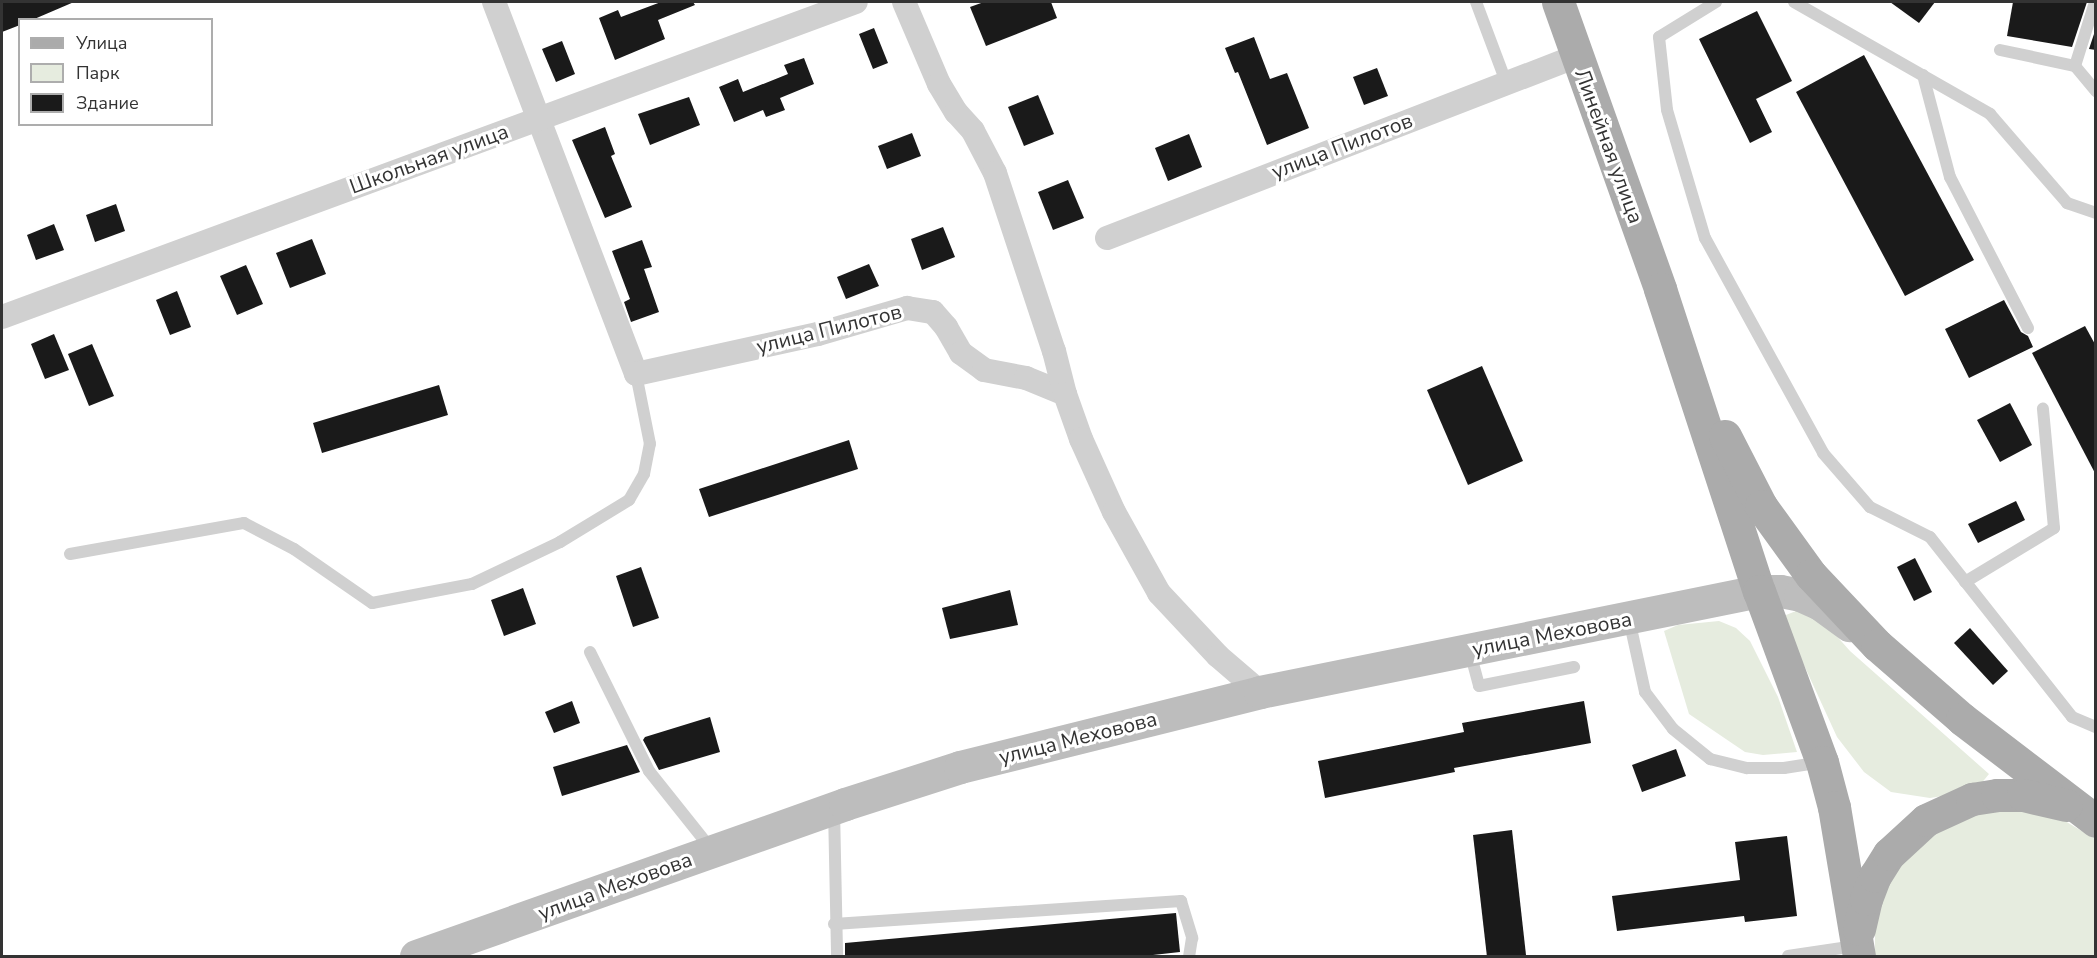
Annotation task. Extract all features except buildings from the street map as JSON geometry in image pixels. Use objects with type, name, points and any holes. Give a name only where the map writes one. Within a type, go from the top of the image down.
[{"type":"main road","name":"Линейная улица","points":[[1558,2],[1660,289]]},
{"type":"main road","points":[[1660,289],[1760,591],[1822,762],[1834,807],[1858,951]]},
{"type":"main road","points":[[1660,289],[1722,432],[1761,506],[1811,575],[1877,645],[1962,719],[2095,820]]},
{"type":"main road","points":[[1858,951],[1866,899],[1875,876],[1889,854],[1906,835],[1948,807],[1981,798],[2023,795],[2048,799],[2095,820]]},
{"type":"street","points":[[494,2],[636,374]]},
{"type":"street","name":"Школьная улица","points":[[2,317],[856,2]]},
{"type":"street","points":[[904,2],[939,84],[956,112],[973,131],[995,173],[1054,351],[1065,394],[1081,439],[1114,512],[1159,593],[1218,656],[1260,692]]},
{"type":"street","name":"улица Пилотов","points":[[1107,238],[1506,82],[1577,57]]},
{"type":"street","name":"улица Пилотов","points":[[636,374],[818,334],[908,308],[933,312],[946,327],[961,353],[984,370],[1026,378],[1065,394]]},
{"type":"street","name":"улица Меховова","points":[[416,957],[834,808],[960,767],[1260,692],[1760,591],[1780,591],[1800,595],[1820,604],[1877,645]]},
{"type":"lane","points":[[1476,2],[1506,82]]},
{"type":"lane","points":[[1716,2],[1659,37],[1667,110],[1705,238],[1823,453],[1870,507],[1930,537],[2072,717],[2096,727]]},
{"type":"lane","points":[[1794,2],[1990,114],[2067,203],[2096,213]]},
{"type":"lane","points":[[2075,66],[2095,2]]},
{"type":"lane","points":[[2000,50],[2075,66],[2096,92]]},
{"type":"lane","points":[[1923,75],[1950,177],[2028,328]]},
{"type":"lane","points":[[70,554],[244,523],[294,549],[372,603],[472,584],[560,542],[628,500],[644,474],[650,444],[636,374]]},
{"type":"lane","points":[[1965,582],[2054,528],[2043,409]]},
{"type":"lane","points":[[1629,619],[1646,692],[1673,729],[1710,759],[1747,768],[1784,768],[1822,762]]},
{"type":"lane","points":[[1470,651],[1479,686],[1574,668]]},
{"type":"lane","points":[[590,652],[649,771],[713,851]]},
{"type":"lane","points":[[834,808],[834,924],[837,957]]},
{"type":"lane","points":[[834,924],[1181,901],[1192,938],[1189,957]]},
{"type":"lane","points":[[1788,957],[1858,951]]},
{"type":"green space","points":[[1801,609],[1818,615],[1850,651],[1989,774],[1980,785],[1961,793],[1930,798],[1891,792],[1864,772],[1837,737],[1787,628],[1786,615]]},
{"type":"green space","points":[[1719,621],[1736,628],[1750,641],[1778,697],[1797,752],[1763,755],[1745,752],[1689,714],[1664,631],[1678,625]]},
{"type":"green space","points":[[2013,809],[2065,821],[2095,839],[2095,956],[1875,956],[1875,930],[1881,904],[1891,880],[1906,858],[1937,831],[1973,815]]}]
